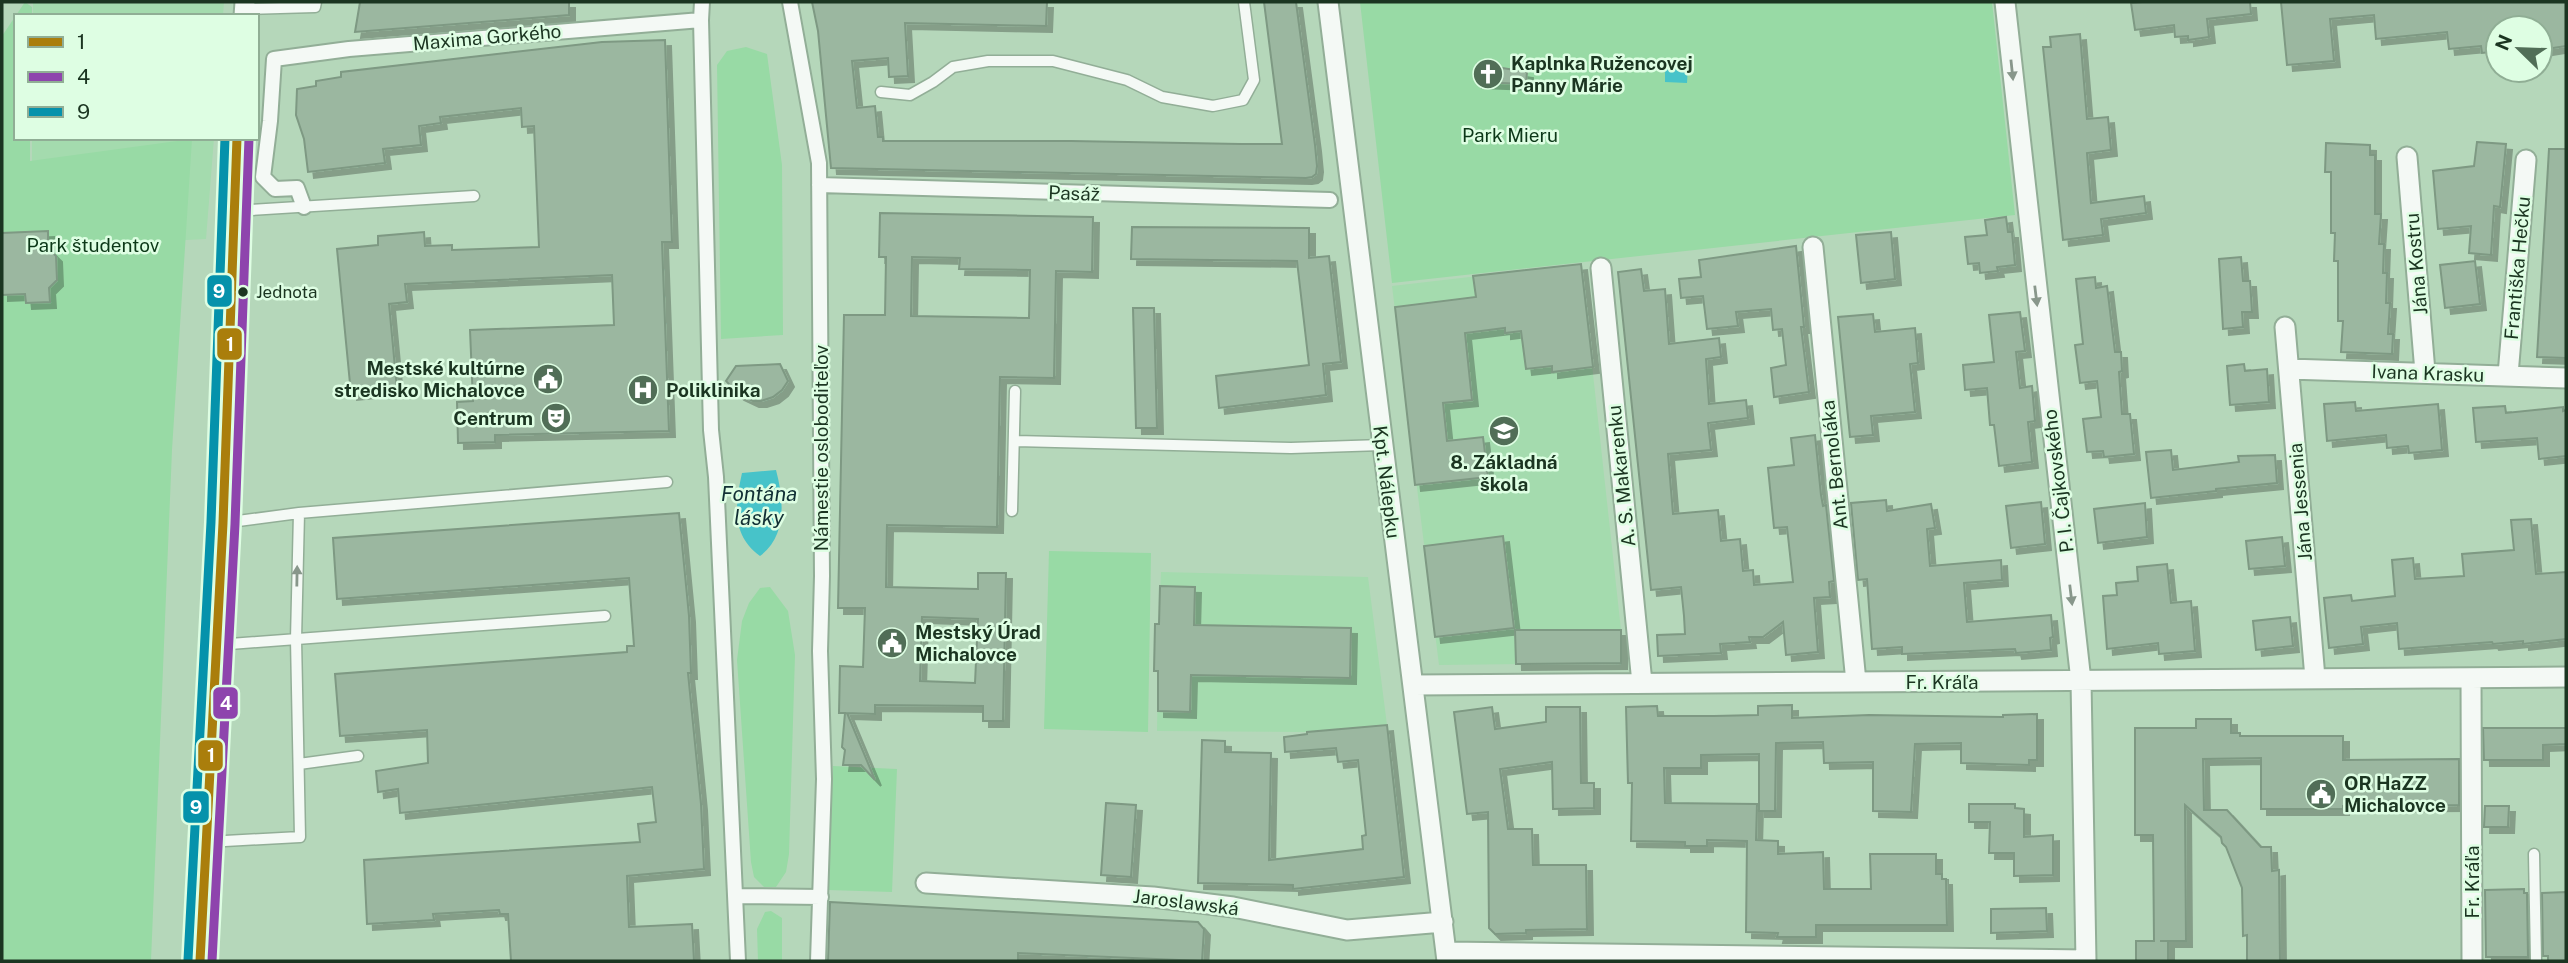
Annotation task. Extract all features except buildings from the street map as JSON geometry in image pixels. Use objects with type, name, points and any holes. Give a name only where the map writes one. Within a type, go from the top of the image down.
[{"type":"street","points":[[702,2],[712,430],[738,961]]},
{"type":"street","name":"Námestie osloboditeľov","points":[[790,2],[819,163],[822,553],[820,651],[824,779],[818,961]]},
{"type":"street","name":"Kpt. Nálepku","points":[[1328,2],[1447,957]]},
{"type":"street","name":"P. I. Čajkovského","points":[[2005,2],[2081,681],[2086,960]]},
{"type":"street","name":"Maxima Gorkého","points":[[304,207],[297,188],[275,189],[263,177],[274,59],[349,49],[701,20]]},
{"type":"street","points":[[200,961],[223,523],[237,140]]},
{"type":"street","name":"Jána Kostru","points":[[2407,157],[2425,372]]},
{"type":"street","name":"Františka Hečku","points":[[2508,375],[2526,160]]},
{"type":"street","name":"Pasáž","points":[[819,185],[1330,200]]},
{"type":"street","name":"Ant. Bernoláka","points":[[1813,247],[1856,682]]},
{"type":"street","name":"A. S. Makarenku","points":[[1601,268],[1642,683]]},
{"type":"street","name":"Jána Jessenia","points":[[2285,327],[2315,678]]},
{"type":"street","name":"Ivana Krasku","points":[[2289,369],[2566,378]]},
{"type":"street","name":"Fr. Kráľa","points":[[1413,685],[2566,677]]},
{"type":"street","name":"Fr. Kráľa","points":[[2471,678],[2472,961]]},
{"type":"street","name":"Jaroslawská","points":[[926,883],[1153,897],[1233,907],[1347,930],[1443,922]]},
{"type":"street","points":[[735,895],[821,897]]},
{"type":"street","points":[[1447,957],[2086,960]]},
{"type":"lane","points":[[244,9],[315,6],[316,2]]},
{"type":"lane","points":[[881,92],[909,95],[953,67],[988,61],[1053,61],[1127,80],[1162,97],[1213,106],[1243,100],[1254,79],[1244,2]]},
{"type":"lane","points":[[233,211],[474,196]]},
{"type":"lane","points":[[1012,511],[1015,391]]},
{"type":"lane","points":[[1014,441],[1291,448],[1382,445]]},
{"type":"lane","points":[[223,523],[299,513],[667,482]]},
{"type":"lane","points":[[207,842],[300,837],[296,639],[299,513]]},
{"type":"lane","points":[[217,645],[605,616]]},
{"type":"lane","points":[[299,764],[358,756]]},
{"type":"lane","points":[[2534,854],[2536,961]]},
{"type":"shaded area","points":[[33,2],[224,2],[223,14],[33,14]]},
{"type":"shaded area","points":[[32,140],[214,140],[206,239],[89,245],[2,215],[32,215]]},
{"type":"shaded area","name":"8. Základná škola","points":[[1581,264],[1621,630],[1621,663],[1439,665],[1392,286]]},
{"type":"shaded area","points":[[1161,572],[1368,577],[1387,725],[1307,732],[1157,731],[1158,672],[1154,671],[1155,624],[1159,623]]},
{"type":"green space","name":"Park študentov","points":[[25,2],[32,7],[32,14],[17,14]]},
{"type":"green space","name":"Park Mieru","points":[[1360,2],[1992,2],[2015,215],[1392,283]]},
{"type":"green space","name":"Park študentov","points":[[14,18],[14,140],[30,140],[30,161],[192,140],[172,450],[151,961],[2,961],[2,36]]},
{"type":"green space","points":[[746,47],[767,54],[782,165],[783,335],[721,339],[717,65],[727,51]]},
{"type":"green space","points":[[1049,551],[1151,553],[1148,732],[1044,729]]},
{"type":"green space","points":[[770,587],[788,611],[795,655],[789,854],[786,872],[776,887],[764,887],[754,877],[751,862],[737,660],[742,621],[749,603],[760,588]]},
{"type":"green space","points":[[833,766],[897,769],[892,892],[828,890]]},
{"type":"green space","points":[[771,911],[782,918],[782,961],[758,961],[757,929],[765,912]]},
{"type":"water","points":[[1665,65],[1688,66],[1687,83],[1665,82]]},
{"type":"water","name":"Fontána lásky","points":[[776,470],[782,505],[779,528],[769,548],[760,556],[744,539],[740,529],[737,507],[742,473]]},
{"type":"transit line","name":"9","points":[[188,960],[211,522],[225,140]]},
{"type":"transit line","name":"1","points":[[200,961],[223,523],[237,140]]},
{"type":"transit line","name":"4","points":[[212,961],[235,524],[249,140]]},
{"type":"place","name":"Kaplnka Ružencovej Panny Márie","points":[[1488,74]]},
{"type":"place","name":"Jednota","points":[[243,292]]},
{"type":"place","name":"Mestské kultúrne stredisko Michalovce","points":[[548,379]]},
{"type":"place","name":"Poliklinika","points":[[643,390]]},
{"type":"place","name":"Centrum","points":[[556,418]]},
{"type":"place","name":"8. Základná škola","points":[[1504,431]]},
{"type":"place","name":"Mestský Úrad Michalovce","points":[[892,643]]},
{"type":"place","name":"OR HaZZ Michalovce","points":[[2321,794]]}]
